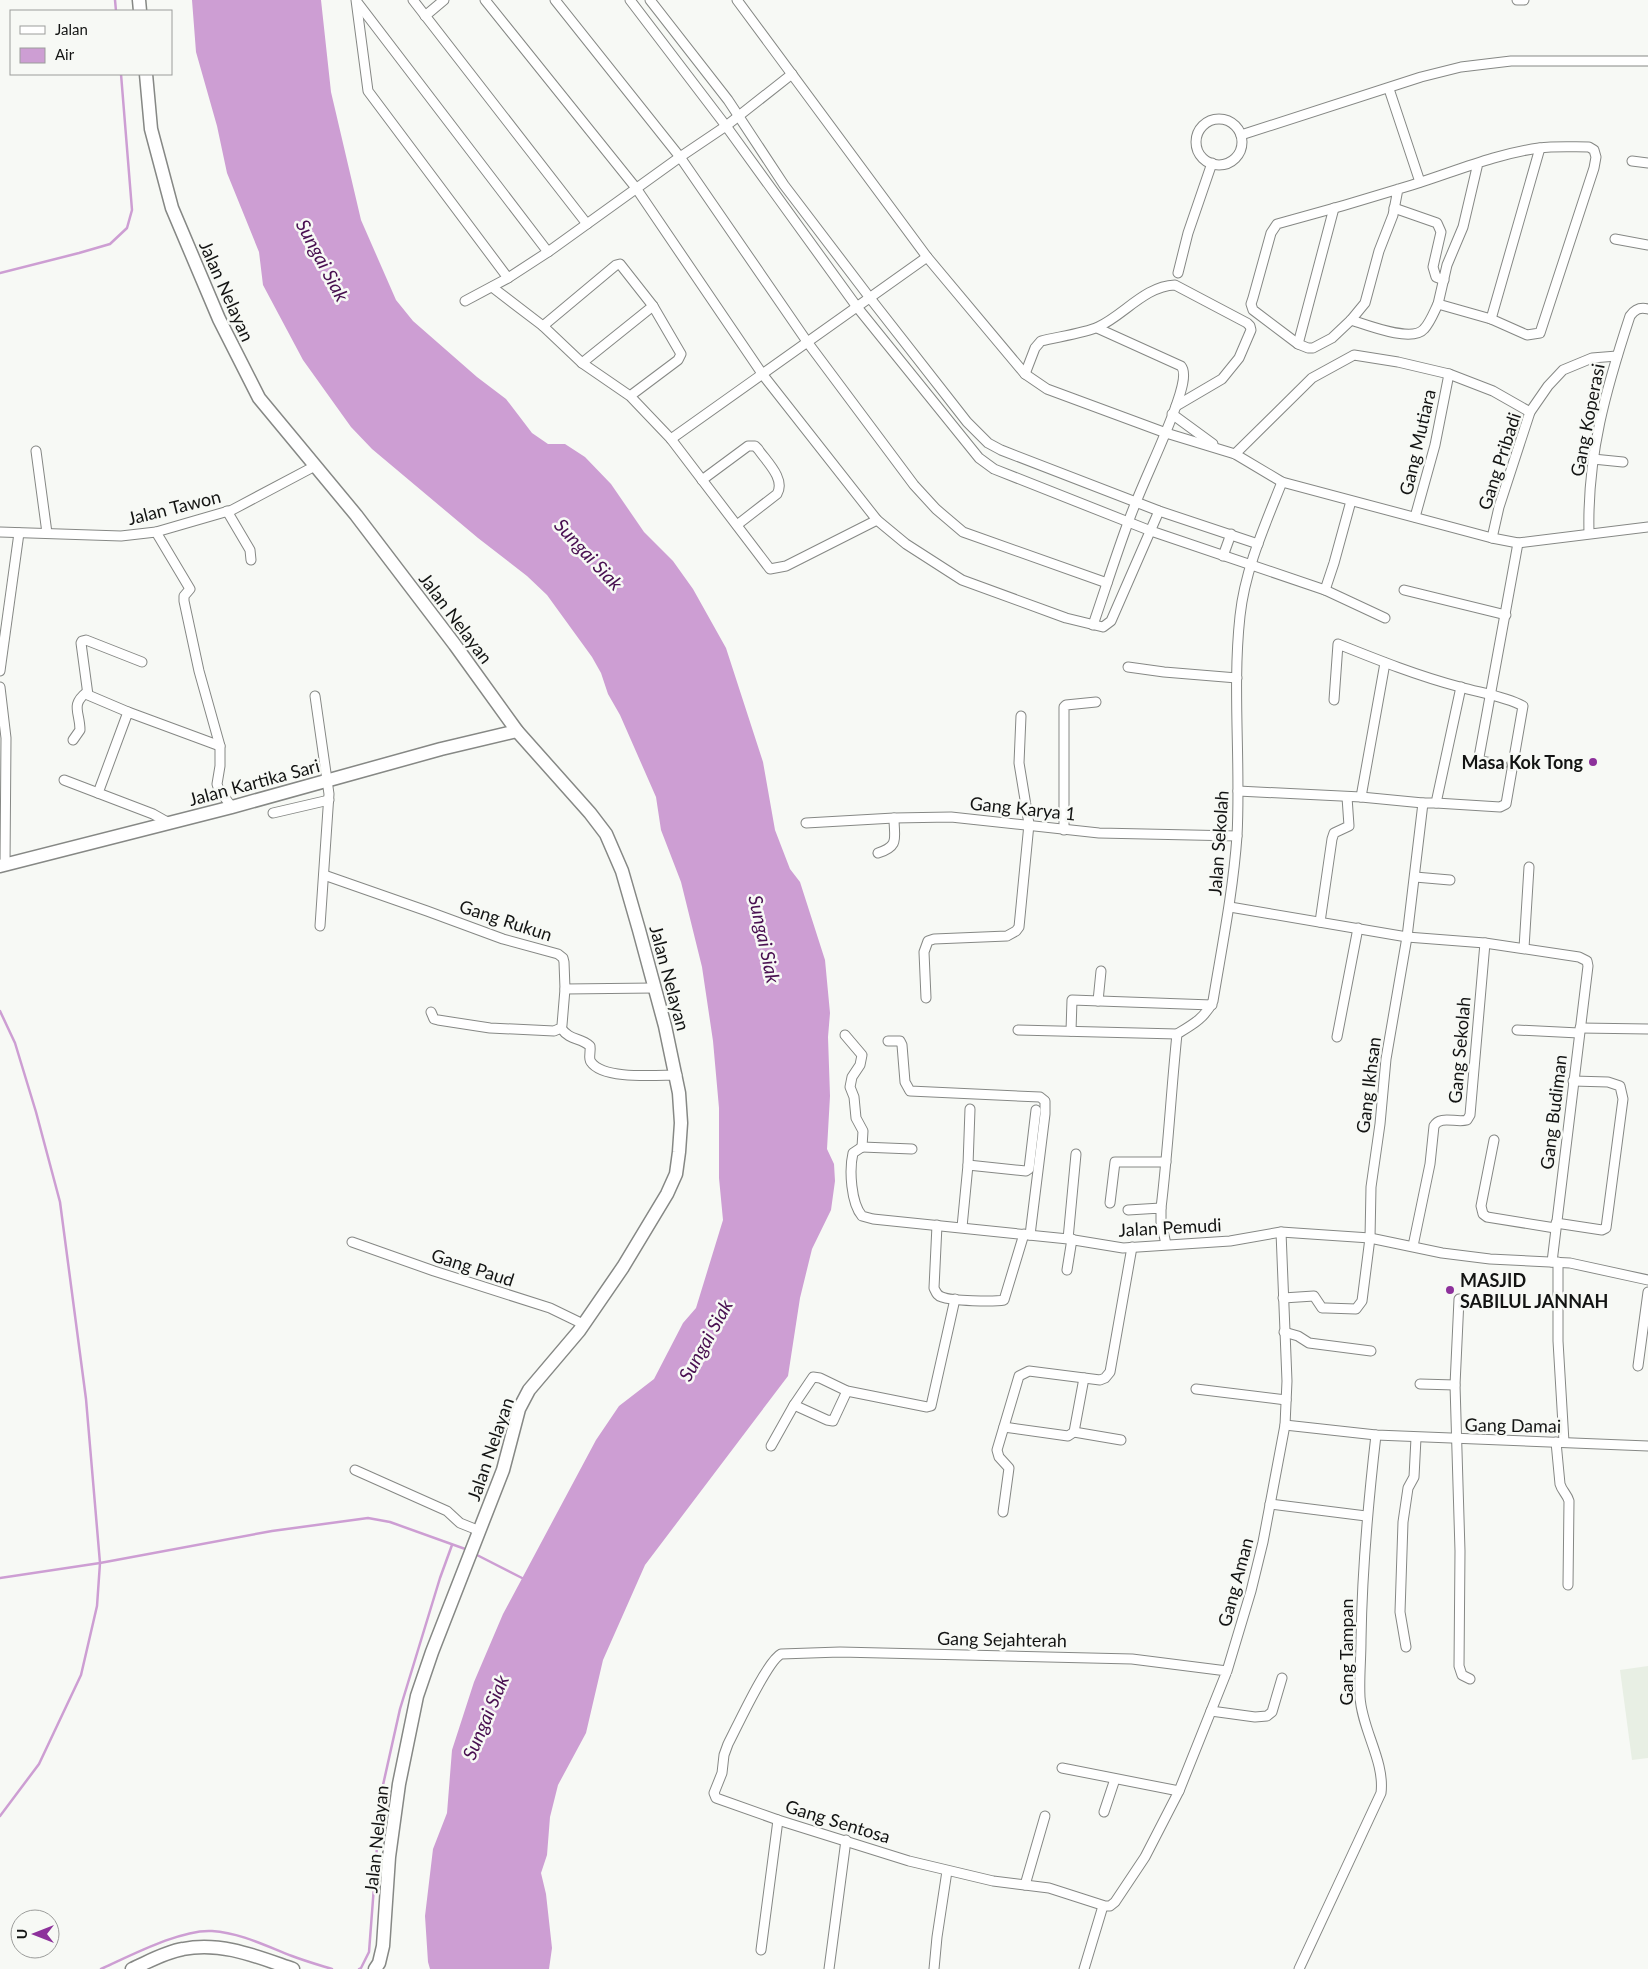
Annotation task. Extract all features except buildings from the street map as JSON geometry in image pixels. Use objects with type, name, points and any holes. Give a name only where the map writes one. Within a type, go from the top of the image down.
[{"type":"main road","name":"Jalan Nelayan","points":[[146,75],[151,129],[172,208],[231,345],[255,393],[356,515],[455,645],[517,731],[590,813],[606,834],[622,871],[677,1075],[681,1123],[676,1174],[655,1216],[616,1276],[583,1324],[529,1390],[519,1409],[503,1470],[467,1558],[417,1696],[392,1833],[383,1946],[379,1963],[375,1969]]},
{"type":"main road","name":"Jalan Kartika Sari","points":[[3,865],[232,806],[328,790],[441,749],[517,731]]},
{"type":"main road","points":[[132,1969],[182,1949],[202,1947],[235,1950],[293,1969]]},
{"type":"street","points":[[356,0],[548,252]]},
{"type":"street","points":[[356,0],[368,91],[508,278]]},
{"type":"street","points":[[413,0],[588,224]]},
{"type":"street","points":[[425,16],[444,0]]},
{"type":"street","points":[[485,0],[636,188],[763,375],[877,520],[906,544],[962,580],[1066,618],[1093,626],[1104,627],[1111,621],[1159,511]]},
{"type":"street","points":[[555,0],[680,157],[808,343],[914,485],[936,509],[963,532],[1107,583]]},
{"type":"street","points":[[630,0],[726,126],[857,307],[979,458],[994,469],[1151,531],[1325,590],[1385,618]]},
{"type":"street","points":[[650,0],[739,115],[784,185],[870,298],[967,422],[988,443],[1001,450],[1159,511],[1258,544]]},
{"type":"street","points":[[737,0],[927,257],[1025,374],[1047,390],[1166,433],[1220,448],[1235,454],[1282,482],[1492,538],[1518,543],[1648,527]]},
{"type":"street","points":[[1517,0],[1524,0]]},
{"type":"street","points":[[1241,136],[1422,78],[1461,68],[1511,61],[1648,61]]},
{"type":"street","points":[[465,301],[508,278],[548,252],[726,126],[792,74]]},
{"type":"street","points":[[1389,89],[1420,182]]},
{"type":"street","points":[[1216,120],[1226,120],[1235,126],[1241,136],[1241,146],[1233,160],[1223,164],[1212,164],[1203,159],[1197,143],[1199,132],[1206,124],[1216,120]]},
{"type":"street","points":[[1398,189],[1365,303],[1332,338],[1313,348],[1298,344],[1252,310],[1252,298],[1271,233],[1277,224],[1398,189],[1478,163],[1540,148],[1588,147],[1594,150],[1596,157],[1594,168],[1540,334],[1527,335],[1492,319],[1438,304]]},
{"type":"street","points":[[1492,319],[1540,148]]},
{"type":"street","points":[[1632,161],[1648,164]]},
{"type":"street","points":[[1351,320],[1383,330],[1416,334],[1424,330],[1438,304],[1452,249],[1463,227],[1478,163]]},
{"type":"street","points":[[1178,273],[1188,233],[1212,164]]},
{"type":"street","points":[[1298,344],[1334,208]]},
{"type":"street","points":[[1394,208],[1437,223],[1441,232],[1433,267],[1436,277],[1444,280]]},
{"type":"street","points":[[1615,239],[1648,246]]},
{"type":"street","points":[[671,439],[927,257]]},
{"type":"street","points":[[543,326],[616,265],[620,264],[653,306],[681,354],[678,360],[630,396]]},
{"type":"street","points":[[1025,374],[1035,348],[1041,341],[1097,328],[1162,286],[1175,285],[1250,326],[1250,330],[1239,358],[1222,379],[1174,410]]},
{"type":"street","points":[[492,287],[543,326],[582,364],[630,396],[671,439],[772,569],[786,566],[877,520]]},
{"type":"street","points":[[582,364],[653,306]]},
{"type":"street","name":"Gang Koperasi","points":[[1589,533],[1590,489],[1604,397],[1630,316],[1634,310],[1648,309]]},
{"type":"street","points":[[1093,626],[1128,521],[1166,433],[1184,374],[1184,369],[1181,366],[1097,328]]},
{"type":"street","points":[[1235,454],[1312,378],[1354,355],[1449,374],[1493,391],[1530,412]]},
{"type":"street","name":"Gang Pribadi","points":[[1492,538],[1499,507],[1530,412],[1548,386],[1563,370],[1592,358],[1617,356]]},
{"type":"street","name":"Gang Mutiara","points":[[1416,517],[1435,445],[1449,374]]},
{"type":"street","points":[[1174,410],[1220,448]]},
{"type":"street","points":[[979,458],[988,443]]},
{"type":"street","points":[[702,480],[748,446],[755,446],[758,449],[779,480],[780,487],[777,494],[737,526]]},
{"type":"street","points":[[36,451],[47,533]]},
{"type":"street","points":[[1594,459],[1623,462]]},
{"type":"street","name":"Jalan Tawon","points":[[0,532],[121,536],[156,532],[227,511],[315,466]]},
{"type":"street","name":"Jalan Sekolah","points":[[1282,482],[1250,565],[1240,614],[1237,678],[1237,836],[1230,907],[1407,937],[1485,943],[1579,957],[1586,961],[1588,966]]},
{"type":"street","points":[[1325,590],[1351,501]]},
{"type":"street","points":[[227,511],[250,550],[251,560]]},
{"type":"street","points":[[156,532],[190,589],[184,596],[184,601],[199,671],[220,746],[220,766],[217,784],[219,790],[232,806]]},
{"type":"street","points":[[0,671],[18,533]]},
{"type":"street","points":[[1223,556],[1231,534]]},
{"type":"street","points":[[1502,765],[1479,759],[1518,543]]},
{"type":"street","points":[[1404,590],[1506,615]]},
{"type":"street","points":[[142,662],[86,640],[82,641],[80,648],[87,692],[91,696],[128,712],[220,746]]},
{"type":"street","points":[[1238,791],[1361,797],[1423,803],[1500,807],[1506,804],[1523,708],[1520,704],[1490,694],[1461,688],[1385,663],[1338,644],[1336,644],[1334,700]]},
{"type":"street","points":[[1361,797],[1385,663]]},
{"type":"street","points":[[1128,667],[1237,678]]},
{"type":"street","points":[[0,687],[6,738],[3,865]]},
{"type":"street","points":[[1436,803],[1461,688]]},
{"type":"street","points":[[73,740],[80,730],[76,706],[78,700],[87,692]]},
{"type":"street","points":[[315,696],[328,790],[320,926]]},
{"type":"street","points":[[1064,830],[1064,707],[1096,702]]},
{"type":"street","points":[[98,793],[128,712]]},
{"type":"street","points":[[926,998],[924,952],[928,941],[934,939],[1006,936],[1016,931],[1019,927],[1029,824],[1019,763],[1021,716]]},
{"type":"street","points":[[64,780],[153,814],[169,823]]},
{"type":"street","points":[[273,813],[328,790]]},
{"type":"street","points":[[1320,922],[1332,839],[1334,833],[1349,826],[1348,797]]},
{"type":"street","name":"Gang Ikhsan","points":[[1283,1298],[1314,1296],[1322,1308],[1356,1309],[1362,1301],[1370,1238],[1371,1187],[1380,1124],[1386,1059],[1407,937],[1423,803]]},
{"type":"street","name":"Gang Karya 1","points":[[806,823],[951,817],[1099,833],[1237,836]]},
{"type":"street","points":[[878,853],[890,849],[894,844],[894,818]]},
{"type":"street","points":[[1524,948],[1529,867]]},
{"type":"street","name":"Gang Rukun","points":[[324,875],[427,910],[497,938],[525,947],[558,954],[563,958],[564,962],[565,989],[561,1028]]},
{"type":"street","points":[[1415,877],[1450,880]]},
{"type":"street","points":[[1018,1030],[1178,1034],[1202,1018],[1212,1005],[1230,907]]},
{"type":"street","points":[[1338,1038],[1358,928]]},
{"type":"street","name":"Gang Sekolah","points":[[1413,1246],[1430,1164],[1434,1126],[1436,1122],[1441,1120],[1467,1120],[1470,1115],[1485,943]]},
{"type":"street","name":"Gang Budiman","points":[[1568,1585],[1569,1501],[1560,1484],[1555,1262],[1556,1226],[1588,966]]},
{"type":"street","points":[[1098,1001],[1101,971]]},
{"type":"street","points":[[565,989],[654,988]]},
{"type":"street","points":[[1071,1031],[1072,1000],[1212,1005]]},
{"type":"street","points":[[431,1012],[434,1019],[490,1028],[554,1031],[561,1028],[565,1035],[590,1046],[592,1064],[601,1070],[627,1075],[677,1075]]},
{"type":"street","points":[[1517,1030],[1648,1029]]},
{"type":"street","points":[[1166,1244],[1160,1208],[1178,1034]]},
{"type":"street","points":[[845,1035],[862,1055],[860,1065],[852,1077],[850,1087],[854,1097],[856,1118],[863,1131],[862,1147],[912,1149]]},
{"type":"street","points":[[888,1041],[900,1041],[902,1045],[905,1082],[910,1091],[1040,1097],[1045,1101],[1045,1114],[1027,1234],[1004,1300],[940,1297],[934,1288],[936,1225]]},
{"type":"street","points":[[1494,1140],[1481,1206],[1483,1214],[1487,1217],[1556,1226],[1602,1230],[1606,1228],[1622,1106],[1622,1090],[1616,1084],[1573,1081]]},
{"type":"street","points":[[962,1227],[968,1164],[970,1109]]},
{"type":"street","points":[[968,1164],[1026,1172],[1029,1169],[1036,1110]]},
{"type":"street","name":"Jalan Pemudi","points":[[862,1147],[853,1153],[851,1161],[854,1202],[862,1216],[1070,1239],[1112,1247],[1230,1241],[1281,1232],[1370,1238],[1442,1253],[1490,1259],[1570,1263],[1648,1280]]},
{"type":"street","points":[[1067,1270],[1076,1154]]},
{"type":"street","points":[[1110,1203],[1115,1162],[1166,1162]]},
{"type":"street","points":[[1128,1210],[1160,1208]]},
{"type":"street","name":"Gang Aman","points":[[1103,1906],[1110,1906],[1115,1902],[1145,1857],[1180,1791],[1227,1671],[1248,1603],[1285,1425],[1287,1381],[1281,1232]]},
{"type":"street","name":"Gang Paud","points":[[352,1242],[434,1271],[550,1308],[583,1324]]},
{"type":"street","points":[[1003,1512],[1009,1468],[997,1450],[1019,1376],[1028,1371],[1100,1380],[1105,1378],[1110,1372],[1132,1247]]},
{"type":"street","points":[[1638,1366],[1648,1292]]},
{"type":"street","points":[[771,1446],[794,1405],[813,1377],[848,1390],[927,1407],[930,1406],[955,1299]]},
{"type":"street","points":[[1459,1299],[1455,1386],[1460,1551],[1459,1666],[1462,1675],[1470,1679]]},
{"type":"street","points":[[1284,1332],[1298,1336],[1309,1343],[1371,1351]]},
{"type":"street","points":[[1074,1432],[1084,1378]]},
{"type":"street","points":[[1420,1384],[1455,1386]]},
{"type":"street","points":[[794,1405],[833,1421],[848,1390]]},
{"type":"street","points":[[1196,1390],[1286,1400]]},
{"type":"street","name":"Gang Damai","points":[[1285,1425],[1416,1438],[1648,1446]]},
{"type":"street","points":[[1004,1427],[1068,1436],[1074,1432],[1121,1440]]},
{"type":"street","name":"Gang Tampan","points":[[1299,1969],[1381,1793],[1380,1774],[1362,1718],[1360,1696],[1361,1617],[1366,1516],[1376,1435]]},
{"type":"street","points":[[1406,1647],[1400,1612],[1403,1522],[1408,1488],[1414,1477],[1416,1438]]},
{"type":"street","points":[[354,1470],[446,1511],[477,1536]]},
{"type":"street","points":[[1270,1504],[1366,1516]]},
{"type":"street","name":"Gang Sejahterah","points":[[776,1657],[788,1653],[840,1652],[1132,1659],[1227,1671]]},
{"type":"street","name":"Gang Sentosa","points":[[776,1657],[728,1744],[724,1755],[722,1773],[714,1793],[716,1798],[778,1820],[910,1861],[993,1881],[1049,1888],[1103,1906]]},
{"type":"street","points":[[1211,1711],[1255,1717],[1267,1716],[1272,1712],[1282,1678]]},
{"type":"street","points":[[1062,1768],[1180,1791]]},
{"type":"street","points":[[1104,1812],[1115,1779]]},
{"type":"street","points":[[1025,1885],[1045,1816]]},
{"type":"street","points":[[761,1950],[778,1820]]},
{"type":"street","points":[[829,1969],[846,1840]]},
{"type":"street","points":[[934,1969],[947,1871]]},
{"type":"street","points":[[1084,1969],[1103,1906]]},
{"type":"shaded area","points":[[1648,1666],[1648,1758],[1632,1760],[1620,1670]]},
{"type":"water","name":"Sungai Siak","points":[[192,0],[321,0],[331,92],[361,220],[396,300],[413,321],[477,377],[506,399],[532,433],[548,444],[565,444],[585,457],[611,484],[644,532],[673,561],[693,589],[726,648],[763,762],[775,830],[790,869],[800,882],[825,960],[830,1013],[828,1037],[830,1096],[827,1149],[834,1164],[835,1181],[831,1210],[812,1249],[800,1298],[788,1376],[645,1565],[603,1660],[586,1733],[558,1785],[550,1817],[547,1855],[541,1873],[546,1894],[552,1948],[549,1969],[430,1969],[425,1916],[433,1849],[447,1813],[452,1750],[474,1682],[503,1614],[596,1440],[619,1406],[654,1379],[683,1323],[696,1308],[723,1220],[719,1178],[719,1108],[713,1041],[702,967],[681,882],[661,830],[656,797],[620,715],[608,694],[601,673],[592,657],[547,595],[527,576],[478,538],[372,449],[351,427],[303,360],[263,285],[259,252],[227,173],[217,126],[196,52]]},
{"type":"waterway","points":[[115,0],[116,10]]},
{"type":"waterway","points":[[0,273],[110,244],[127,228],[132,210],[121,75]]},
{"type":"waterway","points":[[0,1011],[15,1043],[60,1202],[86,1399],[100,1563],[97,1606],[81,1675],[39,1764],[0,1816]]},
{"type":"waterway","points":[[0,1578],[100,1563],[272,1531],[368,1518],[390,1522],[468,1550]]},
{"type":"waterway","points":[[359,1969],[369,1952],[381,1794],[400,1709],[452,1545]]},
{"type":"waterway","points":[[475,1554],[524,1579]]},
{"type":"waterway","points":[[101,1969],[171,1939],[186,1934],[212,1931],[243,1937],[332,1969]]},
{"type":"place","name":"Masa Kok Tong","points":[[1593,762]]},
{"type":"place","name":"MASJID SABILUL JANNAH","points":[[1450,1290]]}]
